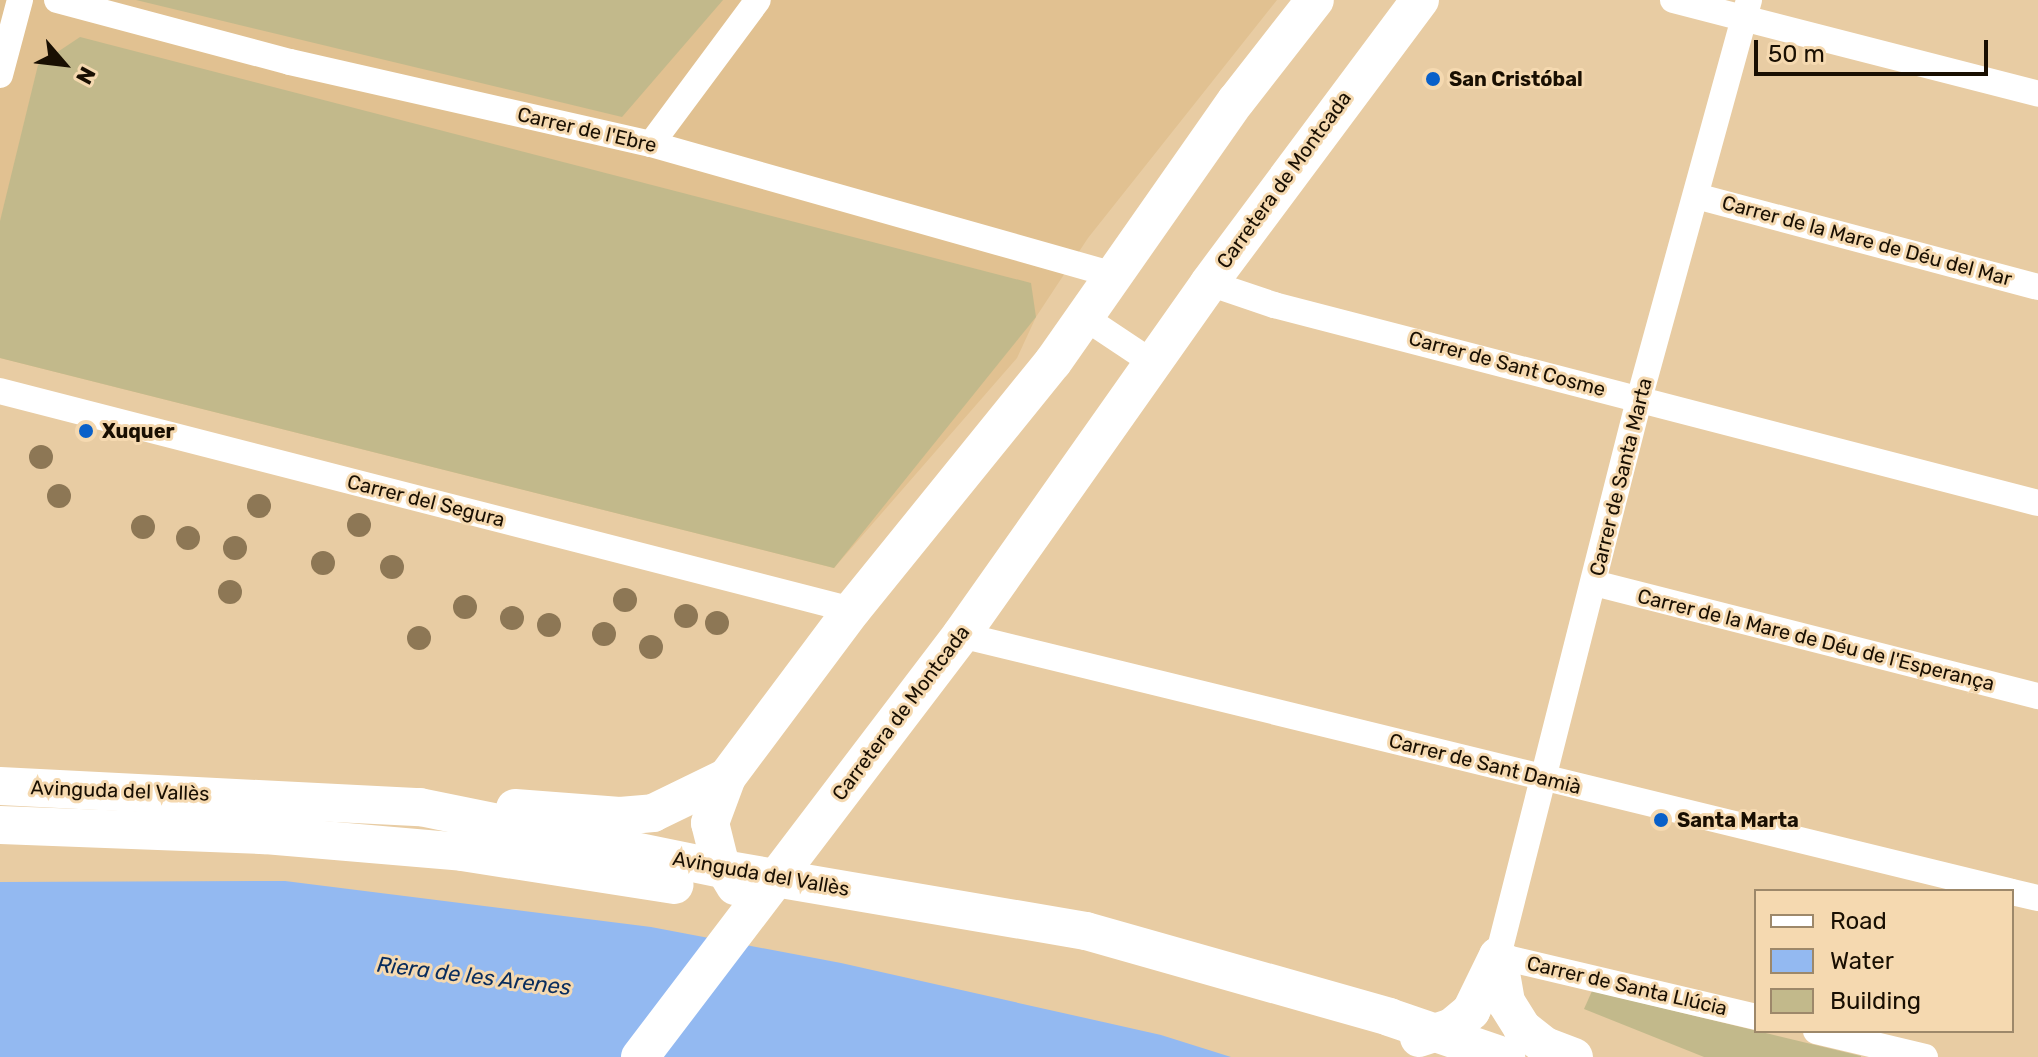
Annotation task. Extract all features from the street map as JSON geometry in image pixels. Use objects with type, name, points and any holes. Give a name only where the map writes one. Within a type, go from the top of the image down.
[{"type":"main road","points":[[732,882],[710,823],[727,777],[852,610],[1084,317],[1236,101],[1315,0]]},
{"type":"main road","name":"Carretera de Montcada","points":[[640,1057],[961,635],[1209,283],[1420,0]]},
{"type":"main road","points":[[420,807],[653,813],[727,777]]},
{"type":"main road","name":"Avinguda del Vallès","points":[[0,786],[420,807],[732,882],[1075,953],[1378,1039],[1410,1041],[1506,1057]]},
{"type":"main road","name":"Avinguda del Vallès","points":[[0,825],[265,835],[462,852],[732,882],[1086,931],[1432,1045]]},
{"type":"main road","points":[[1432,1045],[1471,1011],[1498,956]]},
{"type":"main road","points":[[1498,956],[1506,1002],[1522,1028],[1545,1046],[1574,1057]]},
{"type":"street","points":[[0,75],[20,0]]},
{"type":"street","name":"Carrer de l'Ebre","points":[[57,0],[290,62],[651,144],[1114,275]]},
{"type":"street","points":[[651,144],[758,0]]},
{"type":"street","points":[[1673,0],[1746,9],[2038,94]]},
{"type":"street","name":"Carrer de Santa Marta","points":[[1498,956],[1564,706],[1639,400],[1746,9]]},
{"type":"street","name":"Carrer de la Mare de Déu del Mar","points":[[1696,196],[2038,287]]},
{"type":"street","name":"Carrer de Sant Cosme","points":[[1209,283],[1274,305],[2038,503]]},
{"type":"street","points":[[1084,317],[1153,363]]},
{"type":"street","name":"Carrer del Segura","points":[[0,391],[852,610]]},
{"type":"street","name":"Carrer de la Mare de Déu de l'Esperança","points":[[1594,583],[2038,696]]},
{"type":"street","name":"Carrer de Sant Damià","points":[[961,635],[1545,780],[2003,889]]},
{"type":"street","name":"Carrer de Sant Damià","points":[[2014,892],[2038,898]]},
{"type":"street","name":"Carrer de Santa Llúcia","points":[[1498,956],[1754,1017]]},
{"type":"street","points":[[1824,1033],[1925,1057]]},
{"type":"shaded area","points":[[0,0],[1277,0],[1088,238],[1036,317],[1017,358],[834,568],[0,358]]},
{"type":"water","name":"Riera de les Arenes","points":[[285,881],[651,927],[841,963],[1161,1035],[1231,1057],[0,1057],[0,882]]},
{"type":"building","points":[[136,0],[723,0],[622,117]]},
{"type":"building","points":[[80,37],[1031,283],[1036,317],[834,568],[0,358],[0,221],[38,65]]},
{"type":"building","points":[[1592,991],[1861,1057],[1704,1057],[1584,1009]]},
{"type":"place","name":"San Cristóbal","points":[[1433,79]]},
{"type":"place","name":"Xuquer","points":[[86,431]]},
{"type":"place","name":"Santa Marta","points":[[1661,820]]}]
